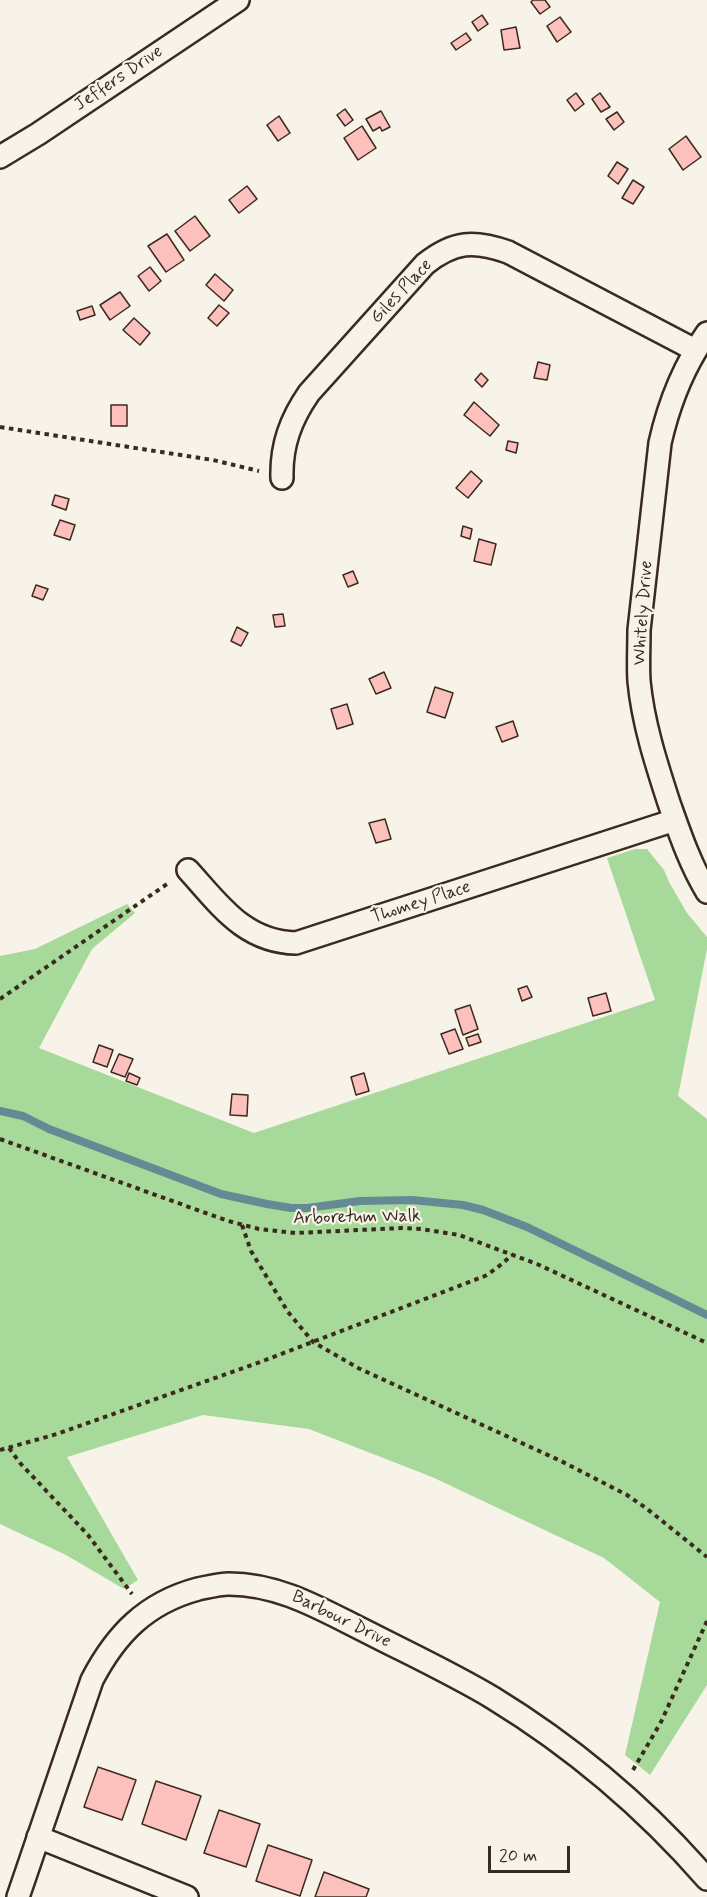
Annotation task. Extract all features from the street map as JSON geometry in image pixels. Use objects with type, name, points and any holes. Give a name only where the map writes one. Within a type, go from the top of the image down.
[{"type":"street","name":"Jeffers Drive","points":[[0,157],[238,0]]},
{"type":"street","name":"Giles Place","points":[[282,478],[283,450],[287,435],[299,407],[309,393],[425,264],[446,249],[476,244],[508,252],[701,342]]},
{"type":"street","name":"Whitely Drive","points":[[701,342],[681,376],[660,443],[639,630],[639,681],[653,749],[675,820],[687,854],[707,892]]},
{"type":"street","name":"Thomey Place","points":[[188,870],[233,919],[244,927],[269,940],[296,943],[675,820]]},
{"type":"street","name":"Barbour Drive","points":[[18,1897],[92,1680],[114,1644],[129,1626],[146,1612],[183,1593],[227,1584],[251,1585],[275,1590],[302,1600],[435,1666],[494,1699],[553,1738],[618,1790],[663,1831],[707,1879]]},
{"type":"street","points":[[38,1837],[187,1897]]},
{"type":"path","points":[[0,427],[213,460],[282,478]]},
{"type":"path","points":[[0,999],[188,870]]},
{"type":"path","name":"Arboretum Walk","points":[[0,1139],[242,1225],[296,1233],[402,1228],[459,1234],[582,1285],[707,1343]]},
{"type":"path","points":[[242,1225],[251,1251],[288,1311],[313,1342],[358,1368],[524,1443],[609,1485],[646,1508],[707,1557]]},
{"type":"path","points":[[0,1450],[67,1430],[313,1342],[477,1279],[497,1268],[512,1255]]},
{"type":"path","points":[[9,1448],[20,1463],[88,1535],[146,1612]]},
{"type":"path","points":[[618,1790],[635,1768],[661,1722],[707,1621]]},
{"type":"green space","points":[[635,849],[647,849],[664,870],[687,913],[707,937],[707,949],[678,1096],[707,1119],[707,1685],[650,1775],[625,1755],[660,1602],[604,1558],[432,1477],[309,1429],[203,1415],[67,1457],[138,1580],[124,1589],[66,1555],[0,1524],[0,956],[35,949],[127,904],[135,913],[92,949],[39,1048],[254,1133],[655,1000],[607,858]]},
{"type":"building","points":[[545,0],[550,7],[540,14],[531,2]]},
{"type":"building","points":[[482,15],[488,24],[478,31],[472,22]]},
{"type":"building","points":[[560,17],[571,32],[557,42],[547,26]]},
{"type":"building","points":[[516,27],[520,48],[504,50],[501,30]]},
{"type":"building","points":[[466,33],[471,40],[456,50],[451,43]]},
{"type":"building","points":[[576,93],[584,104],[575,111],[567,100]]},
{"type":"building","points":[[600,93],[610,107],[601,112],[592,99]]},
{"type":"building","points":[[345,109],[353,120],[345,126],[337,115]]},
{"type":"building","points":[[381,111],[390,127],[382,131],[380,127],[373,131],[366,119]]},
{"type":"building","points":[[617,112],[624,122],[614,130],[606,119]]},
{"type":"building","points":[[279,116],[290,133],[278,141],[267,125]]},
{"type":"building","points":[[362,126],[376,148],[358,160],[344,138]]},
{"type":"building","points":[[686,136],[701,157],[683,170],[669,149]]},
{"type":"building","points":[[617,162],[628,169],[618,184],[608,176]]},
{"type":"building","points":[[633,180],[644,187],[633,204],[622,198]]},
{"type":"building","points":[[247,186],[257,199],[239,213],[229,200]]},
{"type":"building","points":[[195,216],[210,236],[190,251],[175,231]]},
{"type":"building","points":[[167,234],[184,260],[166,272],[148,246]]},
{"type":"building","points":[[150,267],[161,281],[149,291],[138,276]]},
{"type":"building","points":[[215,274],[233,290],[224,301],[206,285]]},
{"type":"building","points":[[120,292],[130,306],[110,320],[100,305]]},
{"type":"building","points":[[219,305],[229,313],[217,326],[208,318]]},
{"type":"building","points":[[92,306],[95,315],[80,320],[77,311]]},
{"type":"building","points":[[134,318],[150,333],[140,345],[123,330]]},
{"type":"building","points":[[538,362],[550,365],[547,380],[534,378]]},
{"type":"building","points":[[481,373],[488,380],[482,387],[475,380]]},
{"type":"building","points":[[474,402],[499,425],[490,436],[464,415]]},
{"type":"building","points":[[111,405],[127,405],[127,426],[111,426]]},
{"type":"building","points":[[508,441],[518,443],[516,453],[506,450]]},
{"type":"building","points":[[471,471],[482,481],[468,498],[456,488]]},
{"type":"building","points":[[55,495],[69,499],[66,510],[52,505]]},
{"type":"building","points":[[60,520],[75,525],[70,540],[54,535]]},
{"type":"building","points":[[463,526],[472,529],[470,539],[461,536]]},
{"type":"building","points":[[479,539],[496,544],[491,565],[474,561]]},
{"type":"building","points":[[353,571],[358,583],[348,587],[343,575]]},
{"type":"building","points":[[36,585],[48,589],[43,600],[32,596]]},
{"type":"building","points":[[283,614],[285,626],[275,627],[273,615]]},
{"type":"building","points":[[237,627],[248,633],[241,646],[231,641]]},
{"type":"building","points":[[384,672],[391,688],[376,694],[369,679]]},
{"type":"building","points":[[435,687],[453,693],[445,718],[427,712]]},
{"type":"building","points":[[347,704],[353,724],[337,729],[331,709]]},
{"type":"building","points":[[513,721],[518,736],[502,742],[496,727]]},
{"type":"building","points":[[385,819],[391,839],[376,843],[369,823]]},
{"type":"building","points":[[527,986],[532,997],[522,1001],[518,989]]},
{"type":"building","points":[[606,993],[611,1011],[593,1016],[588,998]]},
{"type":"building","points":[[470,1005],[478,1029],[463,1035],[455,1010]]},
{"type":"building","points":[[455,1029],[463,1049],[449,1054],[441,1034]]},
{"type":"building","points":[[478,1034],[481,1042],[469,1046],[466,1038]]},
{"type":"building","points":[[99,1045],[113,1050],[107,1067],[93,1062]]},
{"type":"building","points":[[119,1054],[133,1059],[125,1077],[111,1072]]},
{"type":"building","points":[[129,1073],[140,1078],[137,1085],[126,1081]]},
{"type":"building","points":[[364,1073],[369,1091],[356,1095],[351,1077]]},
{"type":"building","points":[[232,1094],[248,1095],[247,1116],[230,1115]]},
{"type":"building","points":[[98,1767],[136,1780],[122,1820],[84,1807]]},
{"type":"building","points":[[156,1781],[201,1796],[186,1840],[142,1824]]},
{"type":"building","points":[[219,1810],[260,1824],[246,1867],[204,1853]]},
{"type":"building","points":[[268,1845],[312,1860],[300,1896],[256,1881]]},
{"type":"building","points":[[324,1872],[369,1889],[366,1897],[315,1897]]},
{"type":"waterway","points":[[0,1111],[23,1116],[49,1129],[221,1194],[267,1204],[307,1208],[360,1201],[412,1200],[463,1205],[483,1210],[527,1227],[707,1315]]}]
